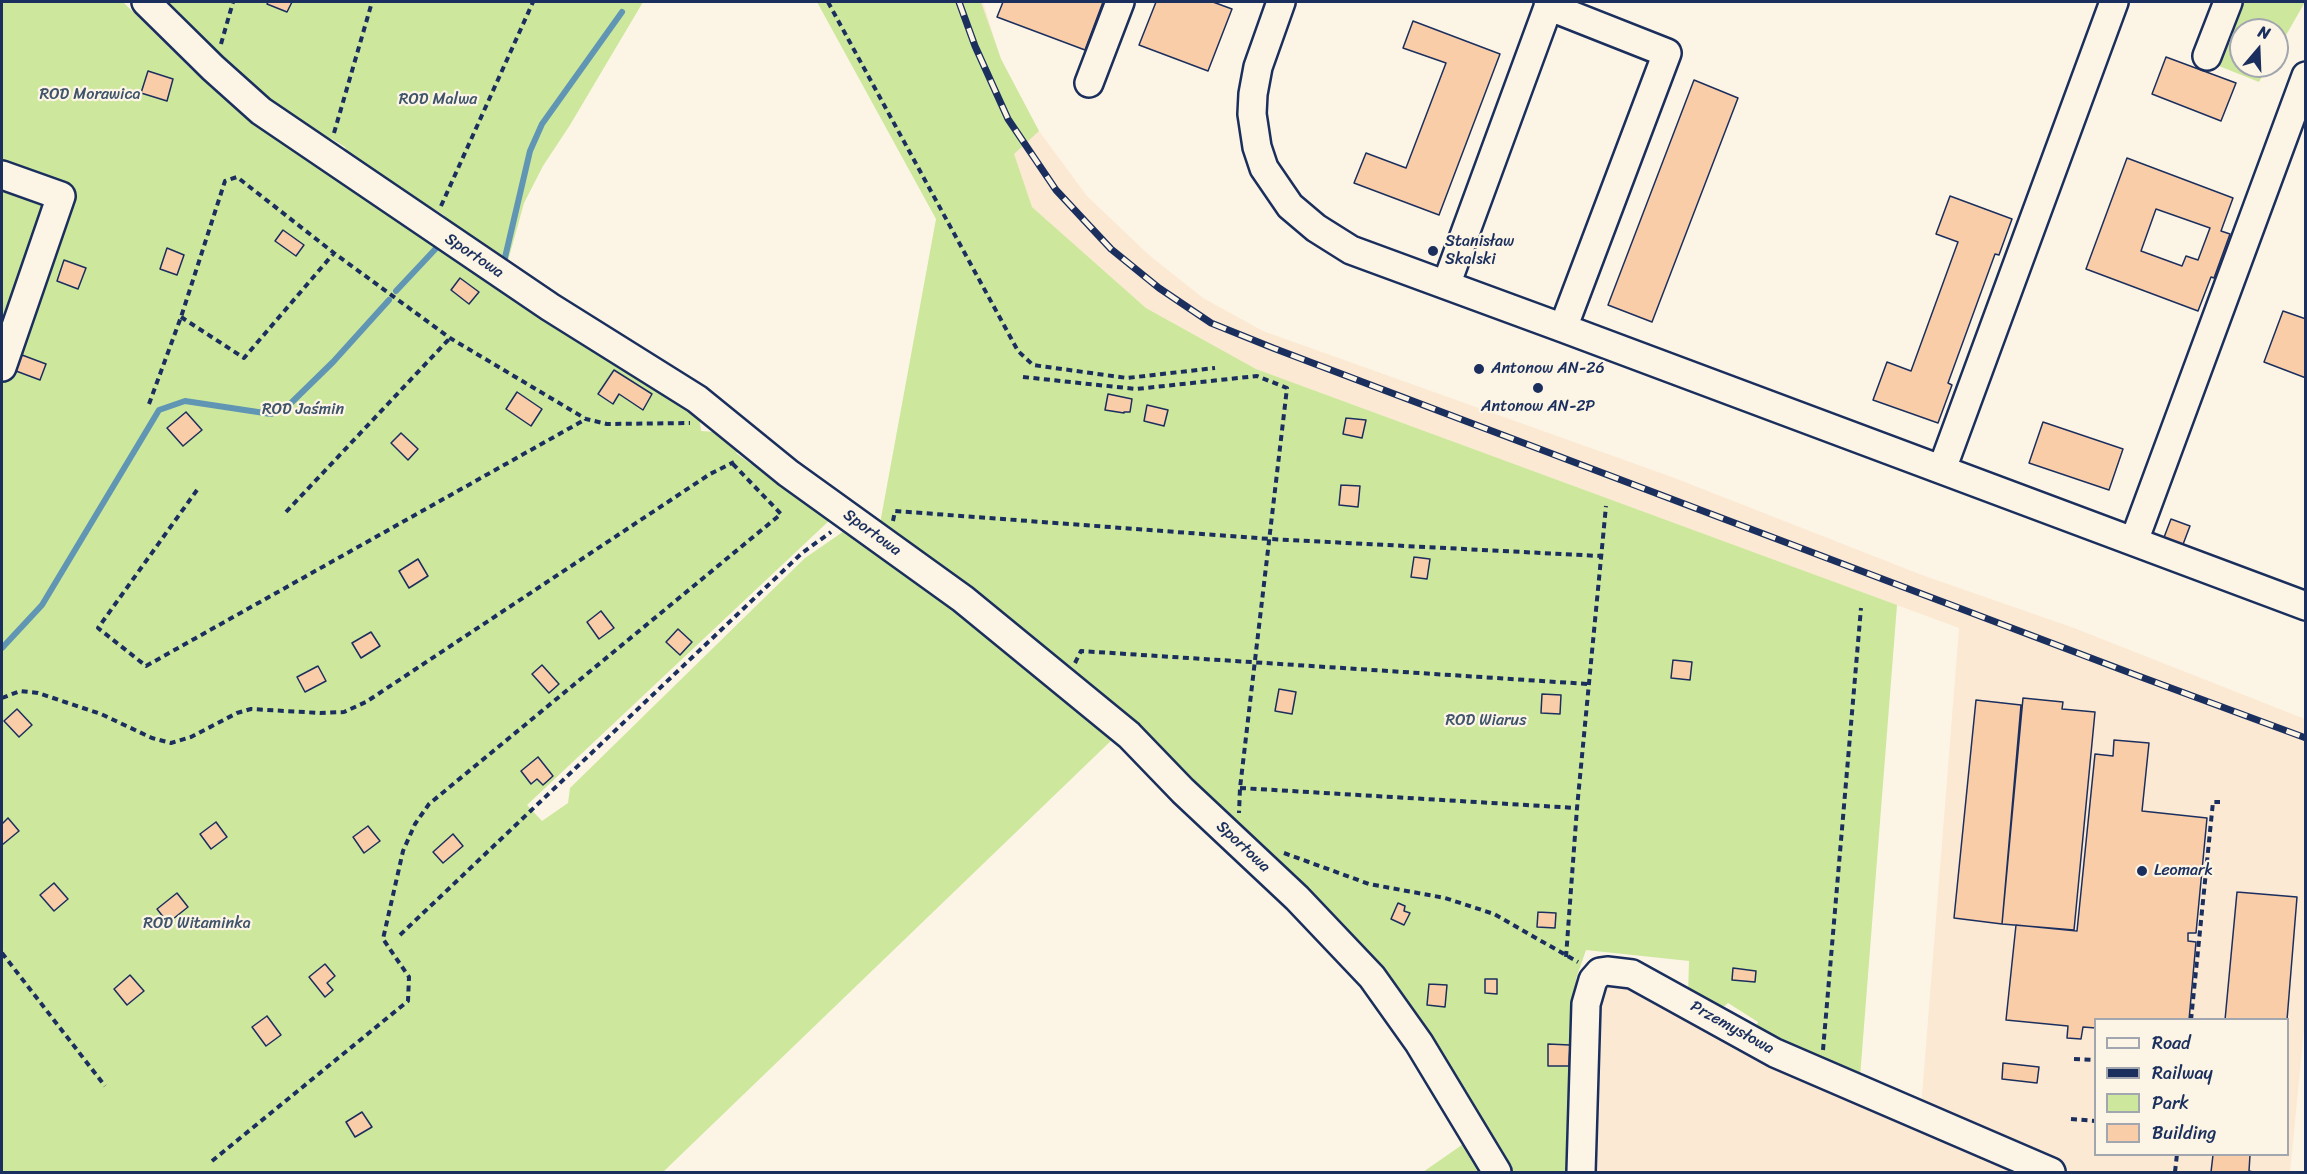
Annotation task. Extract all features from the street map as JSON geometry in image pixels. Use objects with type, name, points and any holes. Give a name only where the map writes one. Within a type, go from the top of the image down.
[{"type":"street","name":"Sportowa","points":[[146,2],[213,68],[261,111],[550,307],[697,399],[788,473],[963,598],[1129,735],[1183,791],[1297,898],[1372,977],[1419,1043],[1497,1173]]},
{"type":"street","points":[[1089,83],[1120,2]]},
{"type":"street","points":[[1281,2],[1258,67],[1253,94],[1252,114],[1257,147],[1264,168],[1290,206],[1316,228],[1351,250],[2306,606]]},
{"type":"street","points":[[1942,469],[2114,2]]},
{"type":"street","points":[[2207,56],[2228,2]]},
{"type":"street","points":[[1446,285],[1552,3],[1667,53],[1563,328]]},
{"type":"street","points":[[2134,541],[2306,76]]},
{"type":"street","points":[[2,176],[61,196],[2,367]]},
{"type":"street","name":"Przemysłowa","points":[[1581,1173],[1586,1004],[1593,980],[1600,972],[1607,970],[1638,976],[1775,1053],[2051,1173]]},
{"type":"path","points":[[220,51],[233,2]]},
{"type":"path","points":[[332,138],[372,2]]},
{"type":"path","points":[[439,212],[532,2]]},
{"type":"path","points":[[828,2],[1018,351],[1033,365],[1127,378],[1215,368]]},
{"type":"path","points":[[149,404],[181,317],[225,181],[237,177],[333,253],[450,338],[586,419],[607,424],[700,423]]},
{"type":"path","points":[[181,317],[244,358],[333,253]]},
{"type":"path","points":[[286,512],[450,338]]},
{"type":"path","points":[[1023,377],[1136,389],[1257,376],[1287,388],[1240,788],[1238,822]]},
{"type":"path","points":[[197,490],[98,628],[146,666],[586,419]]},
{"type":"path","points":[[2,698],[20,691],[38,693],[102,714],[152,738],[171,743],[191,737],[237,712],[251,709],[345,712],[366,702],[710,474],[742,458]]},
{"type":"path","points":[[212,1161],[408,1000],[409,977],[383,939],[403,851],[415,824],[429,804],[781,514],[732,463]]},
{"type":"path","points":[[1566,957],[1577,808],[1606,506]]},
{"type":"path","points":[[891,528],[895,511],[1270,539],[1600,556]]},
{"type":"path","points":[[400,935],[802,553],[851,518]]},
{"type":"path","points":[[1822,1061],[1861,608]]},
{"type":"path","points":[[1072,670],[1081,651],[1588,684]]},
{"type":"path","points":[[1240,788],[1577,808]]},
{"type":"path","points":[[2192,1018],[2213,802],[2220,802]]},
{"type":"path","points":[[1273,850],[1369,884],[1445,898],[1494,914],[1566,957],[1581,963]]},
{"type":"path","points":[[2,953],[105,1086]]},
{"type":"path","points":[[2074,1059],[2094,1060]]},
{"type":"path","points":[[2071,1119],[2094,1122]]},
{"type":"path","points":[[2175,1173],[2177,1156]]},
{"type":"shaded area","points":[[944,2],[983,2],[1001,59],[1039,131],[1087,196],[1149,255],[1203,298],[1263,331],[1672,477],[1922,575],[2074,628],[2305,719],[2306,1010],[2290,1172],[2070,1172],[1921,1108],[1959,628],[1256,369],[1146,308],[1032,207]]},
{"type":"shaded area","points":[[1616,981],[2021,1172],[1588,1172],[1601,987]]},
{"type":"green space","points":[[2,2],[123,2],[193,71],[699,416],[701,431],[717,432],[742,451],[736,453],[751,464],[758,462],[832,518],[527,805],[542,821],[568,803],[570,788],[805,558],[847,529],[904,564],[1117,735],[663,1172],[2,1172]]},
{"type":"green space","name":"ROD Malwa","points":[[163,2],[643,2],[543,166],[524,203],[506,268],[446,223],[444,215],[434,209],[425,210],[349,158],[345,147],[332,139],[323,138],[229,73]]},
{"type":"green space","name":"ROD Wiarus","points":[[817,2],[981,2],[1001,59],[1039,131],[1014,154],[1032,207],[1146,308],[1256,369],[1897,605],[1860,1077],[1755,1031],[1758,1022],[1728,1003],[1719,1011],[1688,994],[1689,961],[1586,950],[1576,979],[1574,1172],[1508,1172],[1255,847],[1075,672],[1050,658],[879,529],[936,219]]},
{"type":"green space","points":[[2237,2],[2305,2],[2289,30],[2289,18],[2231,18]]},
{"type":"green space","points":[[2229,24],[2229,70],[2214,64]]},
{"type":"green space","points":[[2249,78],[2261,78],[2259,82]]},
{"type":"green space","points":[[1469,1140],[1487,1172],[1423,1172]]},
{"type":"building","points":[[268,2],[292,2],[287,12],[267,4]]},
{"type":"building","points":[[1003,2],[1103,2],[1085,50],[997,17]]},
{"type":"building","points":[[1156,2],[1213,2],[1232,9],[1208,71],[1139,45]]},
{"type":"building","points":[[1413,21],[1500,54],[1439,215],[1354,183],[1366,153],[1406,168],[1446,63],[1403,48]]},
{"type":"building","points":[[2166,57],[2236,83],[2221,121],[2152,94]]},
{"type":"building","points":[[148,71],[173,79],[167,101],[141,93]]},
{"type":"building","points":[[1694,80],[1738,98],[1652,322],[1608,305]]},
{"type":"building","points":[[2127,158],[2233,198],[2221,231],[2230,234],[2214,278],[2211,277],[2198,311],[2086,269]],"holes":[[[2156,209],[2210,228],[2198,260],[2186,256],[2182,266],[2141,251]]]},
{"type":"building","points":[[1950,196],[2012,219],[1999,255],[1995,254],[1948,383],[1952,385],[1938,423],[1873,400],[1887,362],[1911,371],[1958,242],[1936,234]]},
{"type":"building","points":[[283,230],[304,245],[296,256],[275,241]]},
{"type":"building","points":[[167,248],[184,255],[177,275],[160,269]]},
{"type":"building","points":[[64,260],[86,268],[78,289],[57,281]]},
{"type":"building","points":[[460,278],[479,292],[469,304],[451,290]]},
{"type":"building","points":[[2283,311],[2306,319],[2306,378],[2264,362]]},
{"type":"building","points":[[22,355],[46,364],[40,380],[16,371]]},
{"type":"building","points":[[614,370],[652,394],[643,410],[619,394],[613,404],[598,394]]},
{"type":"building","points":[[517,392],[542,409],[531,426],[506,409]]},
{"type":"building","points":[[1108,394],[1132,399],[1130,412],[1105,410]]},
{"type":"building","points":[[1147,405],[1168,410],[1164,426],[1144,421]]},
{"type":"building","points":[[186,412],[202,430],[183,446],[167,428]]},
{"type":"building","points":[[1346,418],[1366,420],[1362,438],[1343,434]]},
{"type":"building","points":[[2043,422],[2123,449],[2109,490],[2029,463]]},
{"type":"building","points":[[401,433],[418,449],[408,460],[391,443]]},
{"type":"building","points":[[1341,485],[1360,486],[1358,507],[1339,505]]},
{"type":"building","points":[[2171,519],[2190,526],[2182,547],[2163,540]]},
{"type":"building","points":[[1414,557],[1430,559],[1427,579],[1411,577]]},
{"type":"building","points":[[418,559],[428,576],[409,588],[399,571]]},
{"type":"building","points":[[601,611],[614,628],[599,639],[587,622]]},
{"type":"building","points":[[678,629],[692,642],[680,655],[666,642]]},
{"type":"building","points":[[371,632],[380,646],[361,658],[352,643]]},
{"type":"building","points":[[1673,660],[1692,662],[1690,680],[1671,678]]},
{"type":"building","points":[[542,665],[559,684],[549,693],[532,674]]},
{"type":"building","points":[[318,666],[326,681],[305,692],[297,677]]},
{"type":"building","points":[[1279,689],[1296,692],[1292,714],[1275,711]]},
{"type":"building","points":[[1542,694],[1561,695],[1560,714],[1541,713]]},
{"type":"building","points":[[2023,698],[2063,702],[2062,709],[2095,712],[2074,930],[2002,924]]},
{"type":"building","points":[[1976,700],[2021,705],[2002,924],[1954,918]]},
{"type":"building","points":[[17,709],[32,725],[19,737],[4,721]]},
{"type":"building","name":"Leomark","points":[[2114,740],[2149,743],[2142,811],[2207,818],[2196,933],[2188,933],[2188,941],[2196,942],[2189,1018],[2094,1018],[2094,1028],[2083,1027],[2081,1039],[2067,1038],[2068,1026],[2006,1020],[2016,925],[2077,931],[2095,754],[2113,756]]},
{"type":"building","points":[[538,757],[553,776],[543,785],[537,779],[531,784],[521,771]]},
{"type":"building","points":[[8,818],[19,831],[2,845],[2,824]]},
{"type":"building","points":[[216,822],[227,837],[211,849],[200,834]]},
{"type":"building","points":[[368,826],[380,841],[364,853],[353,837]]},
{"type":"building","points":[[453,834],[463,846],[443,863],[433,852]]},
{"type":"building","points":[[54,883],[68,899],[54,911],[40,895]]},
{"type":"building","points":[[2237,892],[2297,897],[2287,1018],[2225,1018]]},
{"type":"building","points":[[177,893],[188,907],[168,923],[157,909]]},
{"type":"building","points":[[1398,903],[1405,906],[1404,911],[1410,913],[1404,925],[1391,919]]},
{"type":"building","points":[[1538,912],[1556,913],[1555,928],[1537,927]]},
{"type":"building","points":[[325,964],[335,976],[327,983],[333,990],[325,997],[309,977]]},
{"type":"building","points":[[1733,968],[1756,971],[1755,982],[1732,980]]},
{"type":"building","points":[[130,975],[144,991],[127,1005],[114,989]]},
{"type":"building","points":[[1485,979],[1497,979],[1497,994],[1485,993]]},
{"type":"building","points":[[1429,984],[1447,985],[1445,1007],[1427,1005]]},
{"type":"building","points":[[267,1016],[281,1035],[266,1046],[252,1027]]},
{"type":"building","points":[[1548,1044],[1570,1045],[1569,1066],[1548,1066]]},
{"type":"building","points":[[2003,1063],[2039,1067],[2037,1083],[2002,1079]]},
{"type":"building","points":[[362,1112],[372,1127],[355,1137],[346,1122]]},
{"type":"building","points":[[2213,1156],[2250,1156],[2249,1171],[2253,1172],[2211,1172]]},
{"type":"waterway","points":[[503,266],[530,151],[542,124],[622,12]]},
{"type":"waterway","points":[[396,291],[442,242]]},
{"type":"waterway","points":[[2,648],[42,605],[159,410],[185,401],[271,414],[288,406],[333,362],[389,300]]},
{"type":"railway","points":[[959,2],[975,46],[1008,119],[1056,190],[1111,249],[1159,288],[1211,323],[2306,738]]},
{"type":"place","name":"Stanisław Skalski","points":[[1433,251]]},
{"type":"place","name":"Antonow AN-26","points":[[1479,369]]},
{"type":"place","name":"Antonow AN-2P","points":[[1538,388]]},
{"type":"place","name":"Leomark","points":[[2142,871]]},
{"type":"park label","name":"ROD Morawica","points":[[90,95]]},
{"type":"park label","name":"ROD Jaśmin","points":[[303,410]]},
{"type":"park label","name":"ROD Witaminka","points":[[197,924]]}]
